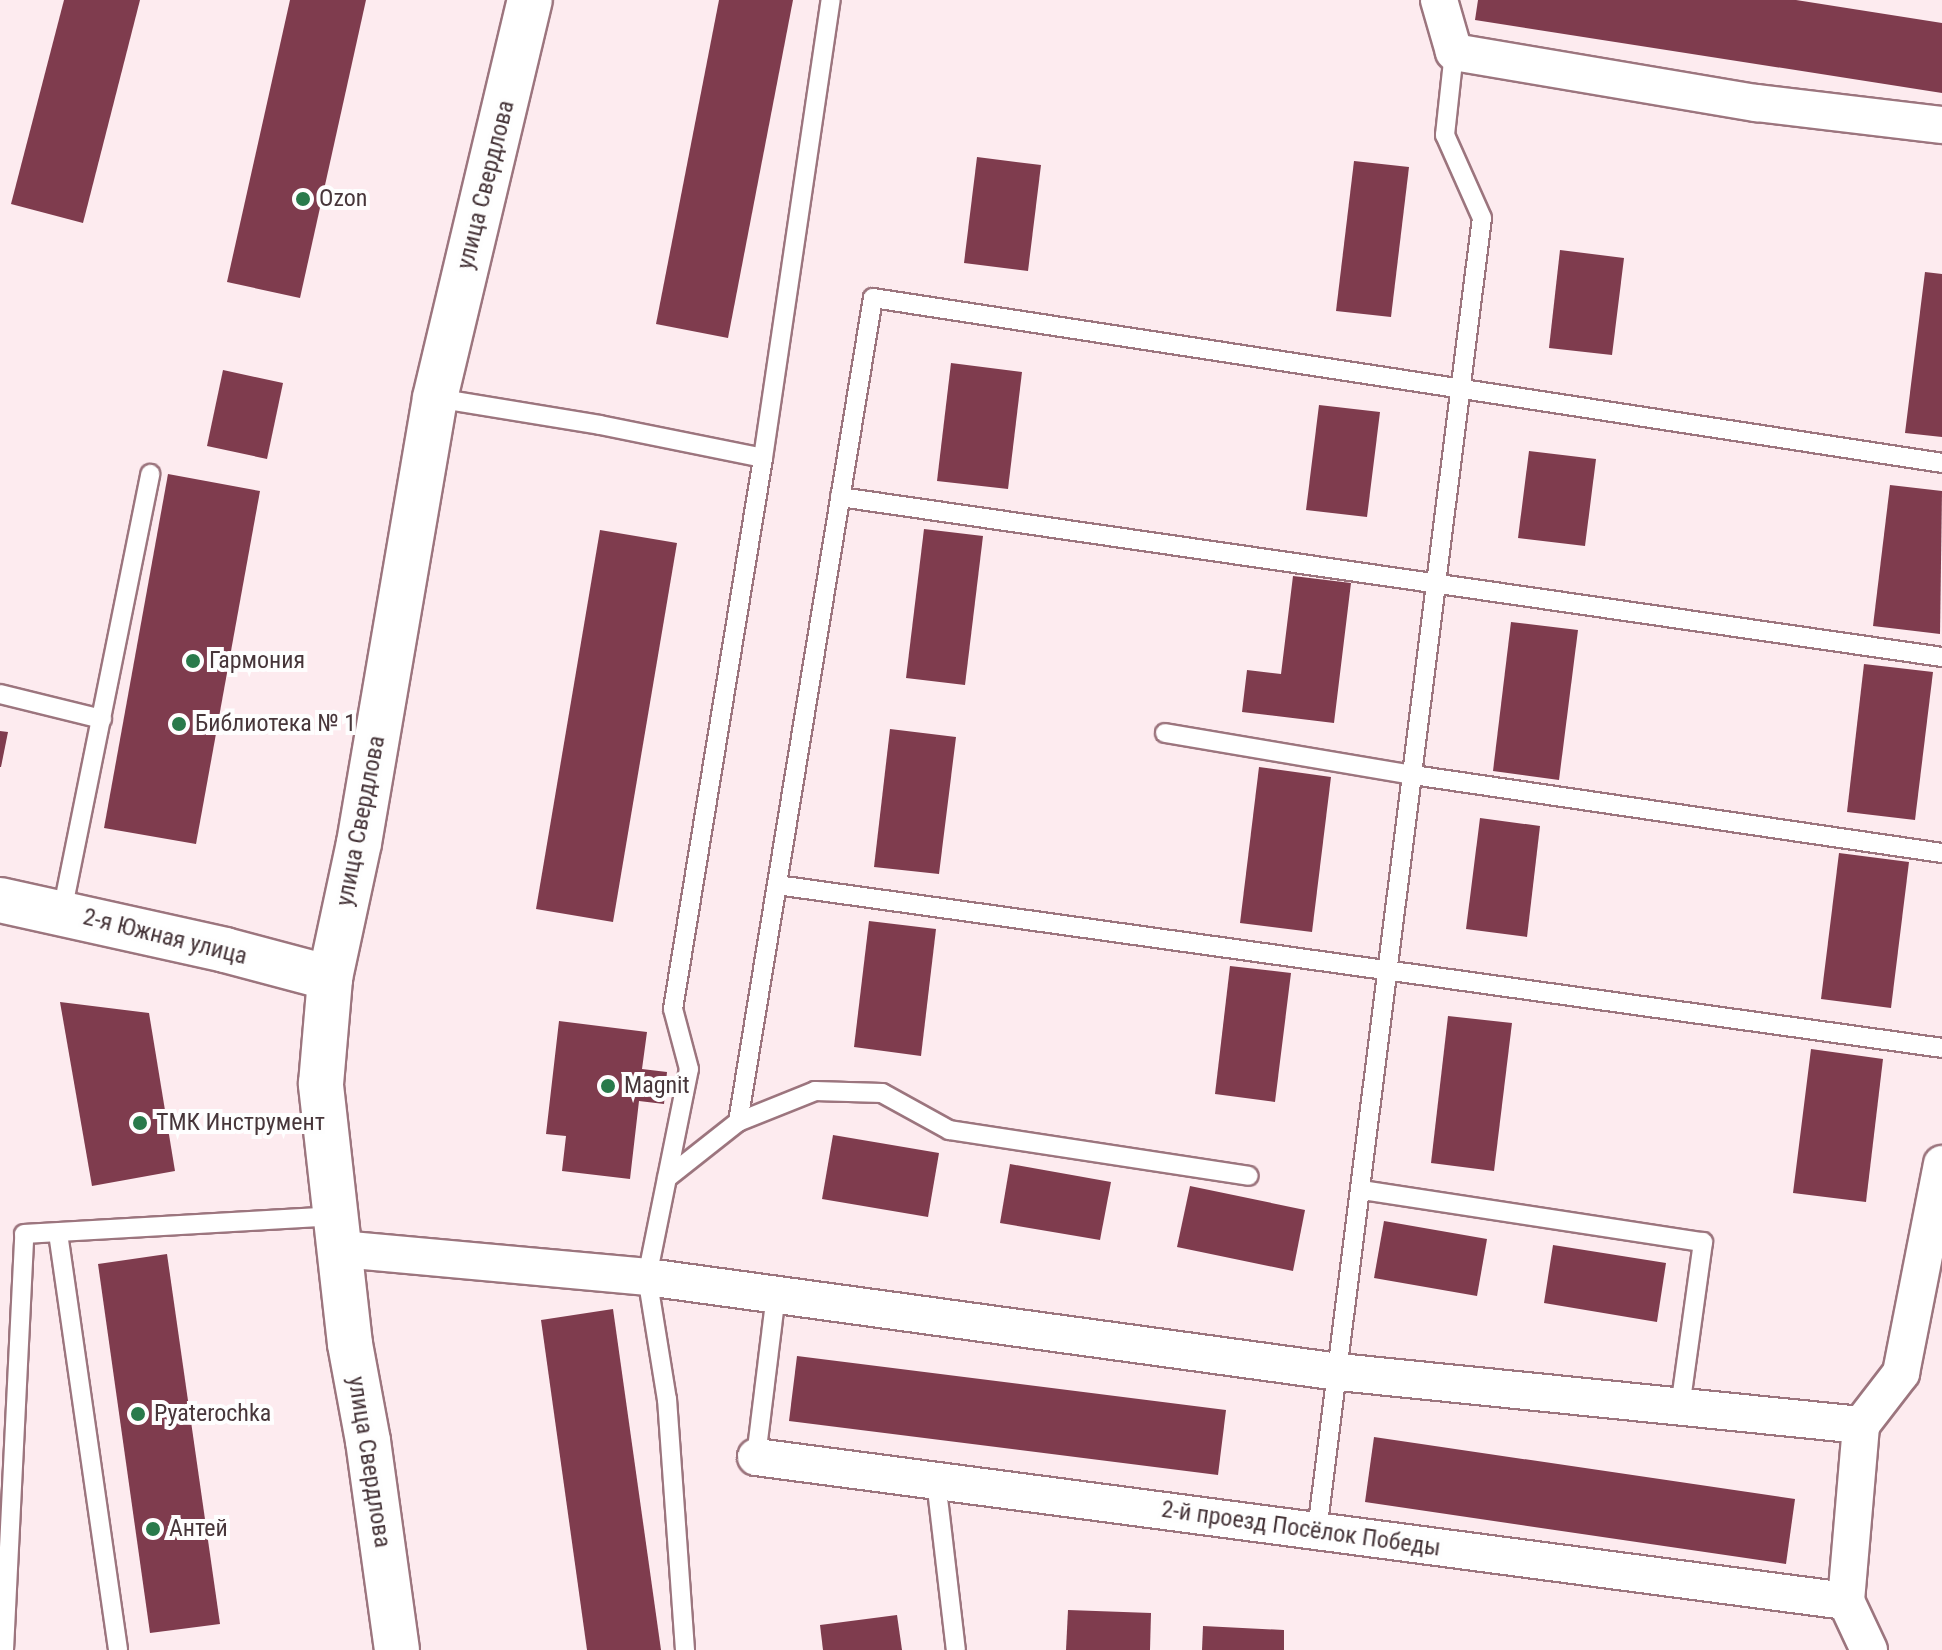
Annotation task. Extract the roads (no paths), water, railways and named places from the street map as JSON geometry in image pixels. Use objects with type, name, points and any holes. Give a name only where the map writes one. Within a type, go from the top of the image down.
[{"type":"main road","name":"улица Свердлова","points":[[397,1650],[368,1441],[350,1344],[321,1084],[330,978],[359,843],[435,398],[530,0]]},
{"type":"main road","name":"2-я Южная улица","points":[[0,900],[62,912],[330,978]]},
{"type":"street","points":[[1439,0],[1454,52],[1757,103],[1942,125]]},
{"type":"street","points":[[1869,1650],[1846,1601],[1861,1425],[1901,1373],[1942,1164]]},
{"type":"street","points":[[339,1232],[1339,1372],[1861,1425]]},
{"type":"street","name":"2-й проезд Посёлок Победы","points":[[756,1457],[1846,1601]]},
{"type":"lane","points":[[685,1650],[667,1400],[647,1277],[689,1069],[673,1009],[763,458],[831,0]]},
{"type":"lane","points":[[1317,1531],[1482,218],[1445,135],[1454,52]]},
{"type":"lane","points":[[738,1122],[873,298],[1942,463]]},
{"type":"lane","points":[[435,398],[600,425],[763,458]]},
{"type":"lane","points":[[62,912],[150,474]]},
{"type":"lane","points":[[840,497],[1942,657]]},
{"type":"lane","points":[[0,694],[102,719]]},
{"type":"lane","points":[[1165,733],[1413,775],[1942,853]]},
{"type":"lane","points":[[777,885],[1942,1048]]},
{"type":"lane","points":[[667,1178],[738,1122],[815,1091],[882,1093],[949,1130],[1248,1176]]},
{"type":"lane","points":[[1362,1190],[1703,1242],[1680,1407]]},
{"type":"lane","points":[[4,1650],[24,1234],[339,1232]]},
{"type":"lane","points":[[58,1233],[118,1650]]},
{"type":"lane","points":[[756,1457],[776,1295]]},
{"type":"lane","points":[[936,1481],[956,1650]]},
{"type":"place","name":"Ozon","points":[[303,199]]},
{"type":"place","name":"Гармония","points":[[193,661]]},
{"type":"place","name":"Библиотека № 1","points":[[179,724]]},
{"type":"place","name":"Magnit","points":[[608,1086]]},
{"type":"place","name":"ТМК Инструмент","points":[[140,1123]]},
{"type":"place","name":"Pyaterochka","points":[[138,1414]]},
{"type":"place","name":"Антей","points":[[153,1529]]}]
